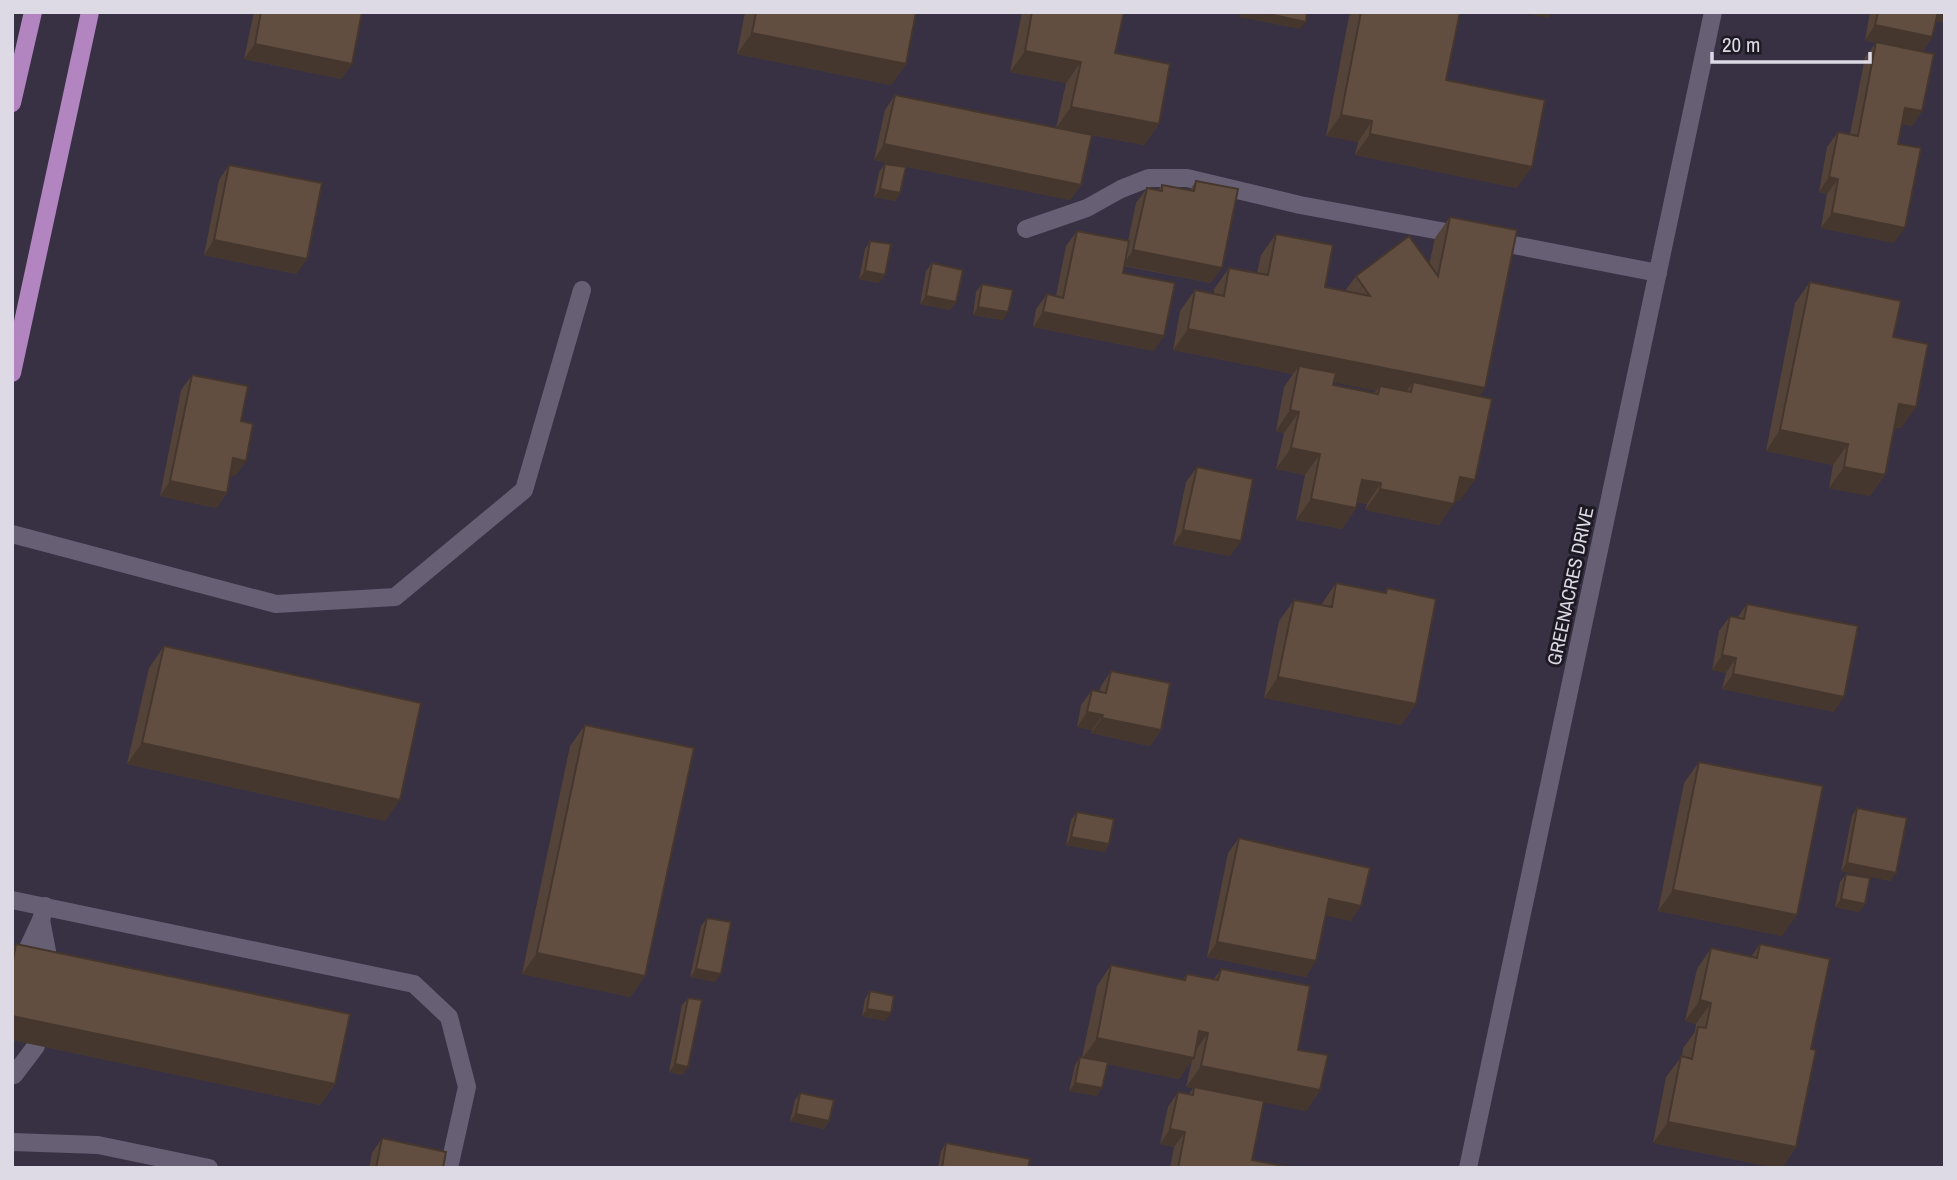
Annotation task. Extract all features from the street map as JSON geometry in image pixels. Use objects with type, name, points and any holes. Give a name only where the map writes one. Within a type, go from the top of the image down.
[{"type":"main road","points":[[12,103],[33,12]]},
{"type":"main road","points":[[12,373],[90,12]]},
{"type":"street","name":"GREENACRES DRIVE","points":[[1468,1168],[1713,12]]},
{"type":"street","points":[[1026,229],[1087,208],[1121,189],[1149,178],[1187,178],[1300,205],[1658,273]]},
{"type":"street","points":[[12,534],[276,604],[395,597],[524,490],[582,290]]},
{"type":"street","points":[[12,900],[43,913],[414,984],[449,1017],[467,1087],[449,1168]]},
{"type":"street","points":[[19,968],[43,913]]},
{"type":"street","points":[[43,913],[52,976]]},
{"type":"street","points":[[13,1076],[36,1045]]},
{"type":"street","points":[[12,1142],[98,1145],[209,1168]]},
{"type":"building","points":[[261,12],[362,12],[352,64],[255,44]]},
{"type":"building","points":[[756,12],[916,12],[906,64],[752,33]]},
{"type":"building","points":[[1032,12],[1124,12],[1115,53],[1170,64],[1159,124],[1071,107],[1081,62],[1025,51]]},
{"type":"building","points":[[1259,12],[1307,12],[1306,22]]},
{"type":"building","points":[[1361,12],[1460,12],[1446,80],[1545,100],[1532,167],[1370,134],[1372,121],[1341,115]]},
{"type":"building","points":[[1878,12],[1938,12],[1932,37],[1875,25]]},
{"type":"building","points":[[1876,42],[1934,54],[1922,111],[1905,108],[1898,144],[1921,148],[1905,228],[1832,213],[1838,179],[1829,177],[1838,132],[1858,136]]},
{"type":"building","points":[[895,95],[1092,135],[1081,185],[884,144]]},
{"type":"building","points":[[885,164],[906,167],[900,193],[880,189]]},
{"type":"building","points":[[229,165],[322,183],[307,259],[214,240]]},
{"type":"building","points":[[1196,181],[1238,189],[1222,268],[1133,250],[1147,188],[1162,191],[1162,185],[1194,191]]},
{"type":"building","points":[[1450,217],[1517,230],[1485,388],[1188,329],[1195,290],[1224,296],[1229,268],[1268,275],[1276,234],[1333,245],[1325,287],[1370,296],[1356,276],[1409,236],[1438,276]]},
{"type":"building","points":[[1077,231],[1129,241],[1123,273],[1175,283],[1164,336],[1043,312],[1047,294],[1063,298]]},
{"type":"building","points":[[870,241],[891,244],[885,275],[865,271]]},
{"type":"building","points":[[932,263],[963,270],[956,302],[926,296]]},
{"type":"building","points":[[1810,282],[1901,301],[1893,337],[1928,344],[1916,407],[1899,404],[1885,475],[1844,467],[1848,444],[1780,430]]},
{"type":"building","points":[[982,284],[1013,290],[1008,312],[978,307]]},
{"type":"building","points":[[1299,366],[1336,373],[1333,385],[1378,394],[1380,386],[1411,392],[1413,382],[1492,399],[1475,480],[1460,477],[1454,504],[1380,489],[1381,483],[1362,480],[1356,508],[1311,499],[1320,454],[1291,448],[1299,412],[1290,410]]},
{"type":"building","points":[[192,375],[248,386],[241,421],[253,424],[246,461],[233,458],[227,493],[170,481]]},
{"type":"building","points":[[1197,467],[1253,479],[1241,541],[1183,530]]},
{"type":"building","points":[[1336,583],[1386,593],[1387,588],[1436,599],[1416,704],[1278,677],[1294,600],[1332,607]]},
{"type":"building","points":[[1747,604],[1858,626],[1844,697],[1733,674],[1736,658],[1722,655],[1730,616],[1744,619]]},
{"type":"building","points":[[164,646],[421,703],[400,800],[142,743]]},
{"type":"building","points":[[1111,671],[1170,683],[1161,730],[1102,718],[1103,715],[1087,712],[1092,690],[1106,693]]},
{"type":"building","points":[[585,725],[694,748],[645,976],[537,953]]},
{"type":"building","points":[[1699,762],[1823,786],[1797,915],[1673,890]]},
{"type":"building","points":[[1857,808],[1907,818],[1896,873],[1847,863]]},
{"type":"building","points":[[1077,812],[1114,819],[1109,844],[1071,837]]},
{"type":"building","points":[[1239,838],[1370,868],[1361,906],[1329,899],[1316,961],[1217,942]]},
{"type":"building","points":[[1846,874],[1870,878],[1865,904],[1841,899]]},
{"type":"building","points":[[707,918],[731,922],[721,974],[696,969]]},
{"type":"building","points":[[16,944],[350,1014],[335,1084],[12,1016],[12,965]]},
{"type":"building","points":[[1760,944],[1830,959],[1811,1049],[1816,1050],[1796,1147],[1668,1122],[1681,1056],[1692,1059],[1698,1027],[1706,1028],[1711,1003],[1700,1000],[1711,948],[1757,958]]},
{"type":"building","points":[[1111,965],[1185,980],[1187,974],[1218,980],[1221,969],[1310,986],[1298,1050],[1328,1055],[1320,1090],[1201,1066],[1208,1033],[1199,1031],[1194,1058],[1097,1038]]},
{"type":"building","points":[[870,991],[894,996],[891,1013],[867,1009]]},
{"type":"building","points":[[688,998],[702,1000],[688,1067],[675,1064]]},
{"type":"building","points":[[1080,1057],[1108,1062],[1102,1088],[1075,1083]]},
{"type":"building","points":[[1194,1087],[1264,1101],[1252,1160],[1293,1168],[1178,1168],[1185,1132],[1170,1129],[1178,1092],[1193,1095]]},
{"type":"building","points":[[800,1093],[834,1100],[829,1121],[796,1114]]},
{"type":"building","points":[[382,1138],[446,1152],[443,1168],[376,1168]]},
{"type":"building","points":[[946,1143],[1030,1159],[1028,1168],[942,1168]]}]
